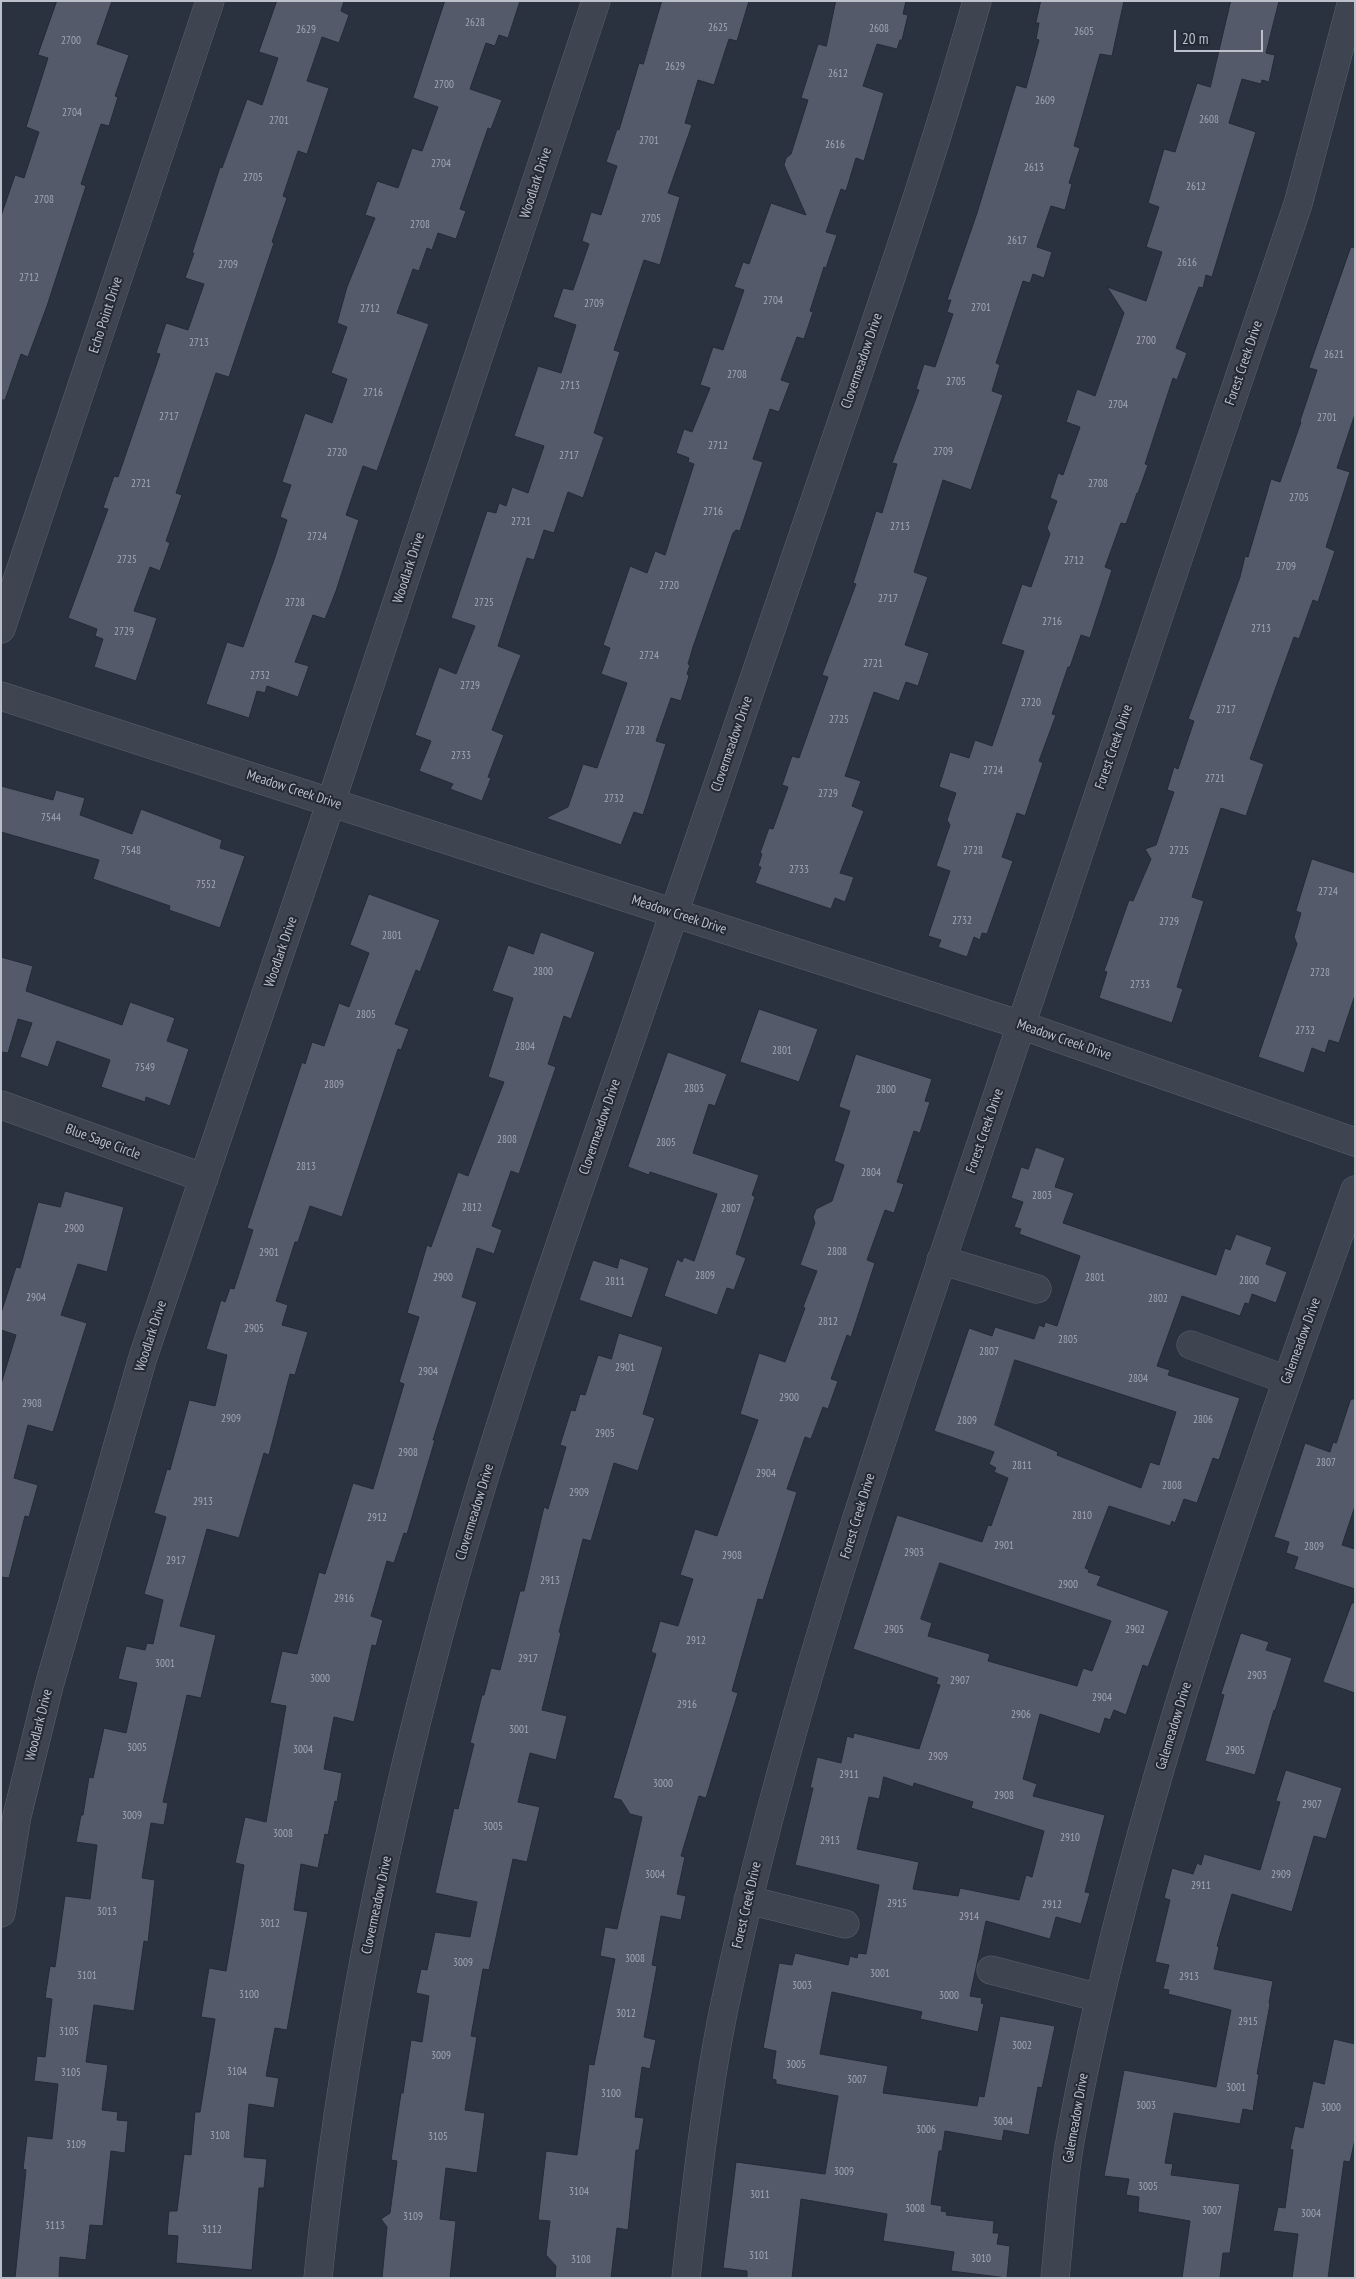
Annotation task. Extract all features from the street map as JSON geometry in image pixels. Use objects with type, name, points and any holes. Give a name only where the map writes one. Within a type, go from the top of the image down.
[{"type":"street","name":"Echo Point Drive","points":[[1,629],[210,1]]},
{"type":"street","name":"Woodlark Drive","points":[[1,1913],[16,1816],[49,1686],[143,1357],[331,802],[596,1]]},
{"type":"street","name":"Clovermeadow Drive","points":[[318,2278],[341,2094],[372,1925],[404,1774],[452,1587],[538,1308],[903,243],[977,1]]},
{"type":"street","name":"Forest Creek Drive","points":[[686,2278],[710,2093],[723,2013],[757,1860],[810,1669],[893,1403],[1298,204],[1352,1]]},
{"type":"street","name":"Meadow Creek Drive","points":[[1,696],[1021,1025],[1355,1142]]},
{"type":"street","name":"Blue Sage Circle","points":[[1,1106],[204,1178]]},
{"type":"street","name":"Galemeadow Drive","points":[[1055,2278],[1070,2140],[1100,1998],[1138,1840],[1195,1655],[1287,1380],[1355,1190]]},
{"type":"street","points":[[942,1260],[1037,1289]]},
{"type":"street","points":[[1191,1345],[1287,1380]]},
{"type":"street","points":[[748,1900],[846,1924]]},
{"type":"street","points":[[991,1970],[1100,1998]]},
{"type":"building","points":[[57,1],[112,1],[97,44],[129,55],[115,96],[118,97],[109,126],[101,124],[81,184],[86,186],[47,306],[28,357],[21,354],[5,400],[1,400],[1,216],[15,175],[24,178],[39,132],[26,127],[48,58],[38,55]]},
{"type":"building","points":[[277,1],[344,1],[341,11],[349,15],[339,43],[322,37],[307,81],[329,88],[307,154],[298,151],[283,196],[287,198],[272,242],[274,243],[229,377],[216,373],[176,493],[182,495],[166,541],[170,543],[160,571],[150,567],[134,611],[157,618],[136,681],[94,667],[103,639],[95,636],[97,629],[68,618],[108,509],[103,508],[114,476],[118,477],[160,354],[156,353],[166,323],[188,330],[204,284],[185,278],[220,167],[222,168],[247,99],[262,105],[278,58],[259,52]]},
{"type":"building","points":[[445,1],[520,1],[508,38],[499,35],[495,46],[486,43],[470,89],[502,100],[491,129],[488,128],[460,209],[466,211],[456,239],[438,233],[432,250],[427,248],[419,271],[413,269],[397,313],[429,324],[377,471],[363,466],[346,515],[359,520],[336,591],[325,619],[313,615],[295,662],[309,666],[298,697],[267,686],[265,693],[257,691],[249,718],[206,704],[227,642],[243,647],[275,557],[287,520],[280,517],[291,485],[282,482],[305,413],[332,423],[347,379],[331,373],[347,327],[337,323],[347,287],[375,218],[365,215],[377,181],[398,188],[412,148],[422,151],[438,107],[413,98]]},
{"type":"building","points":[[662,1],[749,1],[737,41],[729,39],[714,85],[698,80],[685,123],[692,125],[668,193],[680,197],[660,265],[644,260],[614,350],[620,352],[594,433],[604,437],[583,498],[568,492],[554,533],[544,530],[534,560],[527,558],[498,646],[521,655],[492,730],[504,735],[488,777],[491,778],[482,801],[450,789],[453,784],[419,771],[431,741],[415,735],[439,667],[456,674],[475,626],[451,618],[487,511],[496,513],[499,503],[506,506],[512,487],[528,493],[544,446],[514,436],[538,366],[561,373],[576,325],[553,317],[563,288],[573,290],[589,244],[582,241],[591,212],[601,215],[617,166],[606,162],[617,129],[619,130],[639,63],[643,64]]},
{"type":"building","points":[[836,1],[906,1],[903,14],[908,15],[902,40],[900,40],[897,49],[877,44],[863,86],[884,93],[864,161],[856,158],[846,191],[841,189],[826,232],[837,235],[826,268],[824,267],[810,311],[813,312],[804,339],[797,337],[781,380],[790,383],[779,412],[770,409],[753,459],[763,462],[740,531],[736,530],[733,533],[693,647],[688,664],[690,665],[687,674],[689,676],[681,701],[671,698],[656,741],[666,744],[643,815],[634,812],[621,845],[546,818],[568,807],[583,764],[597,768],[627,683],[601,674],[610,648],[603,645],[630,566],[647,573],[655,551],[665,555],[694,464],[688,462],[689,458],[676,453],[684,429],[692,432],[710,388],[700,385],[713,347],[723,350],[744,290],[734,287],[743,262],[749,264],[771,203],[806,215],[784,165],[786,158],[791,154],[808,100],[801,98],[818,44],[826,46]]},
{"type":"building","points":[[1041,1],[1124,1],[1112,56],[1100,54],[1074,146],[1080,148],[1069,183],[1072,184],[1065,210],[1051,206],[1037,247],[1052,252],[1044,278],[1033,274],[1030,283],[1023,281],[996,363],[1000,365],[992,391],[1003,395],[971,490],[943,480],[914,572],[928,577],[905,645],[929,653],[918,686],[906,682],[899,701],[874,692],[845,776],[861,781],[852,806],[864,811],[840,873],[854,877],[845,902],[835,898],[831,909],[755,883],[761,867],[758,866],[762,854],[760,853],[769,828],[773,829],[788,787],[782,785],[792,756],[799,758],[828,677],[822,675],[856,584],[853,583],[876,511],[882,513],[897,464],[892,463],[919,390],[916,389],[924,364],[935,367],[953,314],[947,312],[951,300],[947,300],[977,213],[1016,85],[1026,88],[1039,40],[1036,39],[1039,23],[1036,23]]},
{"type":"building","points":[[1231,1],[1279,1],[1266,53],[1275,55],[1269,82],[1262,80],[1261,84],[1242,79],[1229,123],[1256,132],[1212,277],[1206,275],[1203,288],[1199,287],[1176,348],[1187,353],[1177,380],[1173,378],[1145,464],[1148,465],[1138,493],[1126,524],[1121,523],[1105,567],[1112,570],[1090,638],[1081,635],[1070,667],[1068,667],[1052,714],[1056,715],[1039,761],[1043,763],[1025,816],[1017,813],[1002,857],[1013,861],[987,934],[982,933],[980,940],[974,937],[967,957],[938,947],[941,940],[928,936],[950,871],[936,866],[950,825],[947,820],[956,793],[939,787],[950,752],[969,758],[975,740],[992,746],[1024,651],[1001,644],[1022,584],[1031,587],[1050,534],[1047,528],[1057,501],[1050,498],[1058,473],[1063,475],[1080,427],[1066,422],[1077,389],[1095,396],[1124,313],[1107,287],[1146,301],[1162,252],[1146,247],[1159,207],[1148,203],[1164,149],[1175,152],[1197,83],[1210,87]]},
{"type":"building","points":[[1351,247],[1355,248],[1355,414],[1337,468],[1350,472],[1326,547],[1335,551],[1318,602],[1313,600],[1299,639],[1294,637],[1250,759],[1264,764],[1246,816],[1221,808],[1192,897],[1204,901],[1177,987],[1183,989],[1172,1023],[1099,998],[1107,972],[1104,971],[1129,900],[1133,901],[1151,859],[1145,849],[1156,845],[1174,792],[1167,790],[1174,767],[1178,769],[1194,721],[1188,719],[1240,577],[1245,556],[1248,557],[1271,479],[1280,482],[1301,422],[1317,370],[1309,368]]},
{"type":"building","points":[[1,786],[53,800],[56,790],[85,798],[80,815],[132,834],[141,809],[222,840],[220,848],[245,856],[220,928],[169,910],[170,906],[93,879],[99,860],[1,832]]},
{"type":"building","points":[[1312,859],[1355,873],[1355,995],[1339,1043],[1329,1040],[1325,1053],[1312,1048],[1304,1073],[1258,1057],[1297,944],[1294,937],[1301,913],[1296,911]]},
{"type":"building","points":[[369,894],[440,920],[420,972],[416,970],[395,1024],[409,1029],[401,1050],[398,1049],[342,1217],[310,1206],[298,1242],[295,1242],[276,1301],[288,1305],[282,1325],[308,1332],[295,1375],[290,1374],[269,1455],[264,1453],[239,1538],[207,1529],[180,1626],[216,1635],[201,1698],[187,1695],[163,1802],[168,1803],[164,1825],[151,1823],[142,1878],[155,1880],[148,1942],[144,1941],[134,2011],[94,2005],[86,2062],[108,2065],[102,2110],[118,2112],[117,2120],[128,2121],[125,2153],[111,2151],[103,2226],[90,2225],[86,2260],[60,2257],[59,2278],[15,2278],[26,2170],[23,2169],[27,2136],[52,2139],[58,2084],[34,2081],[37,2056],[45,2057],[52,1999],[45,1998],[50,1966],[55,1967],[65,1896],[90,1899],[97,1845],[76,1842],[81,1815],[83,1815],[89,1777],[93,1778],[104,1728],[126,1733],[137,1683],[118,1679],[126,1646],[145,1650],[147,1643],[153,1644],[163,1600],[144,1594],[166,1517],[154,1513],[167,1469],[170,1470],[189,1400],[215,1406],[227,1355],[206,1349],[221,1300],[225,1302],[230,1288],[234,1289],[253,1230],[247,1228],[302,1062],[305,1064],[312,1042],[324,1046],[339,1003],[349,1007],[369,953],[350,945]]},
{"type":"building","points":[[541,932],[595,952],[571,1019],[564,1016],[548,1064],[556,1067],[519,1174],[511,1171],[492,1226],[502,1230],[494,1254],[477,1248],[462,1297],[477,1302],[433,1440],[435,1440],[407,1534],[404,1533],[394,1563],[387,1561],[371,1616],[383,1620],[376,1646],[372,1645],[354,1722],[334,1717],[324,1769],[342,1773],[337,1802],[335,1801],[328,1835],[325,1834],[318,1868],[301,1864],[294,1910],[308,1912],[287,2030],[275,2028],[266,2076],[279,2078],[274,2108],[249,2104],[244,2157],[267,2159],[264,2188],[259,2188],[252,2270],[176,2263],[178,2236],[167,2235],[169,2211],[177,2211],[184,2154],[191,2155],[195,2112],[200,2112],[215,2019],[201,2017],[209,1968],[226,1971],[244,1865],[235,1863],[245,1817],[266,1822],[286,1706],[270,1703],[282,1651],[297,1654],[319,1572],[325,1574],[353,1483],[373,1489],[404,1384],[399,1382],[419,1317],[407,1313],[427,1245],[431,1247],[458,1172],[468,1176],[504,1082],[488,1077],[513,998],[492,991],[508,945],[533,954]]},
{"type":"building","points":[[1,957],[33,966],[26,991],[122,1025],[130,1002],[175,1018],[167,1041],[189,1049],[170,1106],[146,1097],[145,1102],[101,1087],[110,1060],[57,1041],[48,1067],[20,1057],[32,1023],[18,1019],[8,1053],[1,1052]]},
{"type":"building","points":[[759,1009],[818,1029],[799,1082],[740,1062]]},
{"type":"building","points":[[668,1052],[727,1074],[715,1106],[709,1104],[693,1153],[759,1175],[752,1195],[755,1197],[736,1254],[746,1258],[734,1290],[727,1288],[717,1315],[664,1296],[677,1259],[682,1262],[684,1257],[694,1261],[717,1194],[650,1172],[649,1175],[628,1167]]},
{"type":"building","points":[[856,1054],[932,1079],[925,1101],[930,1102],[920,1133],[914,1131],[897,1182],[904,1184],[894,1213],[885,1210],[867,1260],[875,1263],[851,1337],[847,1335],[831,1379],[838,1381],[828,1409],[823,1407],[811,1439],[805,1437],[787,1489],[797,1492],[763,1600],[758,1599],[732,1691],[738,1693],[706,1798],[699,1796],[681,1856],[685,1857],[677,1894],[686,1896],[681,1920],[661,1916],[652,1965],[657,1966],[644,2037],[656,2040],[650,2069],[642,2067],[635,2117],[644,2118],[639,2150],[636,2150],[628,2230],[617,2228],[611,2278],[555,2278],[556,2266],[546,2255],[550,2221],[538,2220],[546,2151],[577,2155],[589,2064],[594,2065],[615,1959],[600,1956],[605,1927],[617,1929],[642,1817],[630,1814],[621,1800],[613,1798],[656,1654],[651,1652],[660,1621],[678,1626],[693,1579],[680,1575],[695,1529],[717,1536],[758,1420],[740,1414],[759,1353],[785,1362],[805,1308],[803,1307],[817,1271],[800,1265],[815,1223],[813,1217],[816,1209],[832,1201],[844,1165],[834,1161],[850,1111],[839,1107]]},
{"type":"building","points":[[1036,1147],[1065,1158],[1055,1187],[1074,1193],[1063,1223],[1216,1275],[1225,1248],[1230,1250],[1236,1234],[1272,1247],[1266,1264],[1287,1272],[1276,1303],[1252,1294],[1249,1304],[1245,1303],[1240,1316],[1182,1296],[1157,1366],[1170,1370],[1168,1375],[1240,1398],[1219,1460],[1213,1458],[1197,1503],[1184,1499],[1175,1523],[1172,1521],[1170,1526],[1109,1506],[1085,1568],[1089,1570],[1088,1572],[1101,1576],[1097,1585],[1169,1611],[1148,1667],[1143,1665],[1126,1715],[1114,1710],[1110,1720],[1105,1718],[1100,1734],[1040,1714],[1023,1779],[1037,1784],[1033,1796],[1105,1815],[1085,1892],[1090,1893],[1081,1924],[1056,1917],[1050,1939],[986,1921],[970,1996],[982,1998],[981,2003],[984,2004],[978,2032],[920,2019],[922,2012],[832,1992],[820,2054],[888,2066],[883,2093],[977,2106],[979,2096],[984,2097],[1000,2016],[1055,2026],[1042,2088],[1038,2087],[1029,2135],[1004,2130],[1002,2141],[945,2131],[942,2151],[939,2151],[931,2204],[942,2206],[941,2211],[947,2212],[946,2215],[994,2221],[993,2233],[999,2233],[997,2244],[1010,2246],[1007,2278],[951,2271],[954,2252],[883,2241],[887,2214],[801,2199],[792,2278],[747,2278],[747,2271],[723,2268],[736,2162],[825,2174],[838,2096],[776,2084],[776,2080],[772,2079],[776,2051],[763,2048],[779,1963],[792,1965],[795,1953],[848,1965],[850,1956],[857,1958],[858,1953],[866,1954],[879,1885],[795,1865],[813,1788],[810,1788],[817,1757],[841,1763],[847,1736],[853,1738],[854,1733],[919,1749],[940,1685],[936,1684],[938,1678],[853,1649],[897,1515],[982,1542],[988,1525],[991,1526],[1008,1478],[994,1472],[996,1468],[989,1464],[994,1452],[934,1431],[969,1328],[992,1336],[995,1327],[1034,1339],[1039,1325],[1044,1327],[1045,1322],[1057,1326],[1080,1256],[1019,1234],[1021,1229],[1014,1227],[1023,1202],[1011,1198],[1021,1167],[1028,1169]],"holes":[[[1015,1360],[1176,1412],[1159,1465],[1150,1462],[1141,1488],[1057,1455],[1058,1452],[995,1425]],[[940,1563],[1111,1621],[1092,1671],[1083,1668],[1077,1686],[988,1661],[990,1654],[928,1636],[932,1623],[921,1619]],[[884,1777],[913,1787],[914,1783],[973,1802],[971,1808],[1044,1831],[1032,1877],[1026,1875],[1019,1900],[960,1888],[958,1896],[913,1889],[919,1862],[857,1849],[869,1797],[879,1799]]]},
{"type":"building","points":[[65,1191],[124,1207],[107,1272],[78,1264],[61,1315],[87,1323],[53,1432],[28,1425],[14,1478],[38,1485],[29,1517],[25,1516],[9,1578],[1,1577],[1,1384],[16,1335],[1,1330],[1,1313],[16,1267],[20,1268],[38,1202],[60,1207]]},
{"type":"building","points":[[620,1258],[649,1268],[632,1318],[579,1300],[593,1260],[617,1268]]},
{"type":"building","points":[[619,1333],[663,1347],[643,1414],[655,1418],[638,1471],[614,1463],[591,1541],[583,1539],[559,1632],[561,1633],[542,1710],[567,1716],[556,1760],[530,1753],[518,1802],[540,1807],[527,1862],[513,1859],[489,1970],[483,1969],[471,2036],[477,2037],[465,2110],[485,2113],[477,2173],[446,2168],[440,2219],[456,2221],[450,2278],[382,2278],[387,2227],[381,2219],[390,2213],[397,2161],[391,2160],[401,2093],[403,2093],[411,2040],[422,2042],[429,1996],[416,1993],[421,1969],[427,1970],[435,1932],[470,1937],[477,1902],[435,1893],[454,1808],[458,1809],[474,1744],[470,1743],[482,1695],[484,1695],[491,1668],[500,1670],[520,1591],[524,1591],[544,1507],[548,1509],[566,1447],[560,1445],[571,1410],[575,1411],[580,1394],[585,1395],[598,1355],[611,1359]]},
{"type":"building","points":[[1351,1399],[1355,1399],[1355,1506],[1342,1545],[1355,1549],[1355,1589],[1294,1569],[1298,1557],[1286,1553],[1289,1542],[1274,1537],[1305,1443],[1330,1452],[1333,1442],[1336,1443]]},
{"type":"building","points":[[1352,1603],[1355,1603],[1355,1693],[1323,1682]]},
{"type":"building","points":[[1241,1633],[1269,1642],[1266,1650],[1292,1658],[1255,1775],[1205,1761],[1224,1695],[1221,1694]]},
{"type":"building","points":[[1286,1770],[1342,1788],[1326,1839],[1314,1836],[1292,1912],[1232,1894],[1217,1946],[1219,1947],[1214,1969],[1273,1981],[1257,2074],[1259,2074],[1253,2111],[1243,2109],[1240,2124],[1174,2113],[1165,2163],[1173,2164],[1171,2175],[1240,2184],[1230,2253],[1223,2253],[1220,2278],[1182,2278],[1190,2221],[1138,2212],[1139,2197],[1126,2195],[1129,2179],[1104,2176],[1124,2070],[1216,2087],[1231,2010],[1168,1994],[1169,1990],[1163,1989],[1169,1965],[1155,1962],[1170,1900],[1164,1898],[1172,1868],[1193,1874],[1197,1863],[1201,1865],[1204,1854],[1260,1870],[1280,1802],[1276,1801]]},
{"type":"building","points":[[1334,2039],[1355,2044],[1355,2139],[1350,2162],[1344,2161],[1328,2278],[1292,2278],[1298,2234],[1273,2231],[1278,2207],[1285,2208],[1293,2150],[1290,2149],[1295,2126],[1303,2128],[1313,2081],[1324,2084]]}]
